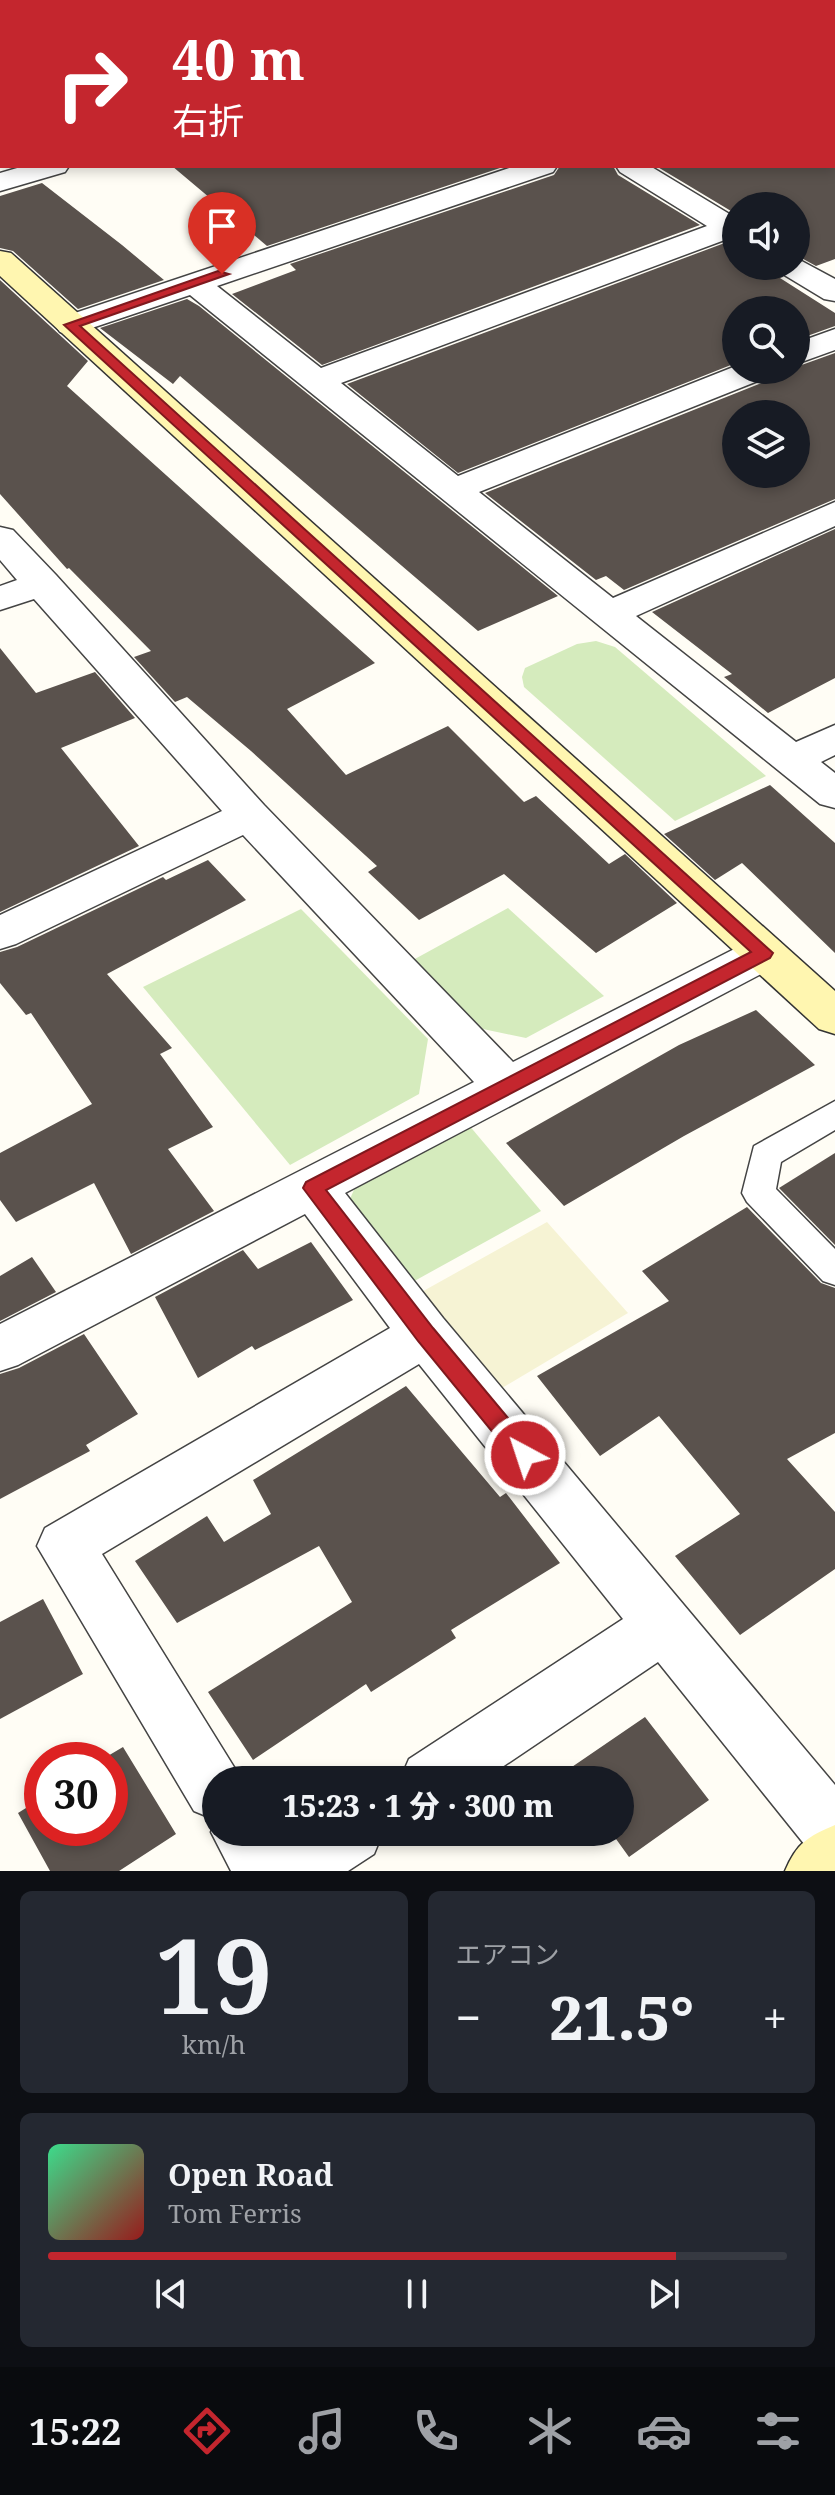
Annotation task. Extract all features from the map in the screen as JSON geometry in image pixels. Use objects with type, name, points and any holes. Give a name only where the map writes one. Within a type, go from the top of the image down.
[{"type":"street","points":[[0,182],[48,168]]},
{"type":"street","points":[[71,325],[492,173],[528,168]]},
{"type":"street","points":[[633,168],[722,222]]},
{"type":"street","points":[[316,381],[722,233]]},
{"type":"street","points":[[0,260],[835,1017]]},
{"type":"street","points":[[810,277],[835,292]]},
{"type":"street","points":[[194,283],[835,794]]},
{"type":"street","points":[[810,349],[835,339]]},
{"type":"street","points":[[454,490],[722,384]]},
{"type":"street","points":[[609,614],[835,513]]},
{"type":"street","points":[[0,538],[249,815],[506,1085]]},
{"type":"street","points":[[0,599],[43,583]]},
{"type":"street","points":[[793,760],[835,738]]},
{"type":"street","points":[[0,933],[249,815]]},
{"type":"street","points":[[0,1349],[764,953]]},
{"type":"street","points":[[313,1188],[425,1334],[835,1833]]},
{"type":"street","points":[[202,1767],[65,1546],[425,1334]]},
{"type":"street","points":[[451,1766],[665,1624]]},
{"type":"street","points":[[251,1846],[266,1871]]},
{"type":"street","points":[[293,1871],[331,1846]]},
{"type":"street","points":[[816,1871],[835,1856]]},
{"type":"lane","points":[[835,1114],[766,1155],[759,1193],[835,1271]]},
{"type":"shaded area","points":[[547,1222],[628,1313],[497,1391],[418,1294]]},
{"type":"green space","points":[[596,641],[615,647],[766,776],[675,821],[524,687],[522,677],[525,668],[577,644]]},
{"type":"green space","points":[[508,908],[604,996],[526,1038],[483,1029],[413,960]]},
{"type":"green space","points":[[301,909],[428,1039],[419,1094],[290,1165],[143,987]]},
{"type":"green space","points":[[468,1124],[541,1211],[409,1284],[347,1206],[359,1178]]},
{"type":"building","points":[[174,168],[500,168],[267,246]]},
{"type":"building","points":[[559,168],[614,168],[618,175],[700,225],[322,365],[232,294],[296,270],[290,264],[554,175]]},
{"type":"building","points":[[659,168],[835,168],[835,259],[816,266],[810,263],[810,192],[722,192],[722,206]]},
{"type":"building","points":[[42,183],[164,280],[78,309],[13,251],[0,248],[0,196]]},
{"type":"building","points":[[722,244],[722,280],[783,280],[808,296],[722,296],[722,369],[458,473],[347,384]]},
{"type":"building","points":[[0,280],[88,361],[67,386],[375,663],[287,709],[346,775],[448,726],[524,802],[536,796],[609,864],[625,854],[677,903],[596,953],[504,874],[419,920],[368,872],[377,866],[251,751],[187,697],[175,702],[134,657],[151,651],[67,569],[0,494]]},
{"type":"building","points":[[810,297],[835,313],[835,326],[810,335]]},
{"type":"building","points":[[187,299],[558,596],[478,631],[180,376],[173,384],[100,328]]},
{"type":"building","points":[[835,353],[835,499],[624,590],[606,576],[596,580],[485,493],[759,384],[810,384],[810,362]]},
{"type":"building","points":[[835,529],[835,678],[768,713],[724,677],[732,674],[652,612]]},
{"type":"building","points":[[0,648],[36,693],[95,672],[135,718],[61,748],[139,846],[0,912]]},
{"type":"building","points":[[770,785],[835,843],[835,953],[742,863],[715,880],[664,834]]},
{"type":"building","points":[[208,860],[246,900],[107,974],[172,1048],[160,1054],[213,1127],[168,1149],[214,1211],[131,1254],[94,1183],[16,1222],[0,1200],[0,1153],[92,1104],[31,1013],[26,1015],[0,983],[0,952],[17,947],[163,877],[166,880]]},
{"type":"building","points":[[756,1010],[815,1065],[564,1206],[506,1143],[679,1045]]},
{"type":"building","points":[[835,1153],[835,1245],[779,1188]]},
{"type":"building","points":[[747,1207],[821,1283],[835,1288],[835,1433],[787,1459],[835,1512],[835,1569],[740,1635],[675,1556],[740,1514],[659,1416],[600,1456],[537,1376],[669,1301],[642,1271]]},
{"type":"building","points":[[311,1242],[353,1300],[255,1350],[252,1346],[198,1378],[155,1297],[243,1250],[258,1269]]},
{"type":"building","points":[[32,1257],[56,1292],[0,1321],[0,1276]]},
{"type":"building","points":[[84,1334],[138,1414],[86,1445],[90,1451],[0,1499],[0,1374],[19,1368]]},
{"type":"building","points":[[406,1386],[500,1497],[506,1493],[560,1563],[451,1630],[456,1638],[371,1692],[366,1684],[253,1760],[208,1692],[352,1602],[319,1546],[177,1623],[135,1561],[207,1516],[224,1542],[271,1514],[253,1480]]},
{"type":"building","points":[[43,1599],[83,1674],[0,1719],[0,1622]]},
{"type":"building","points":[[645,1717],[709,1800],[629,1857],[621,1846],[634,1846],[634,1766],[573,1766]]},
{"type":"building","points":[[128,1755],[176,1834],[119,1871],[50,1871],[36,1846],[128,1846]]},
{"type":"building","points":[[24,1809],[24,1824],[18,1813]]},
{"type":"route","points":[[222,274],[71,325],[764,953],[313,1188],[425,1334],[525,1455]]}]
